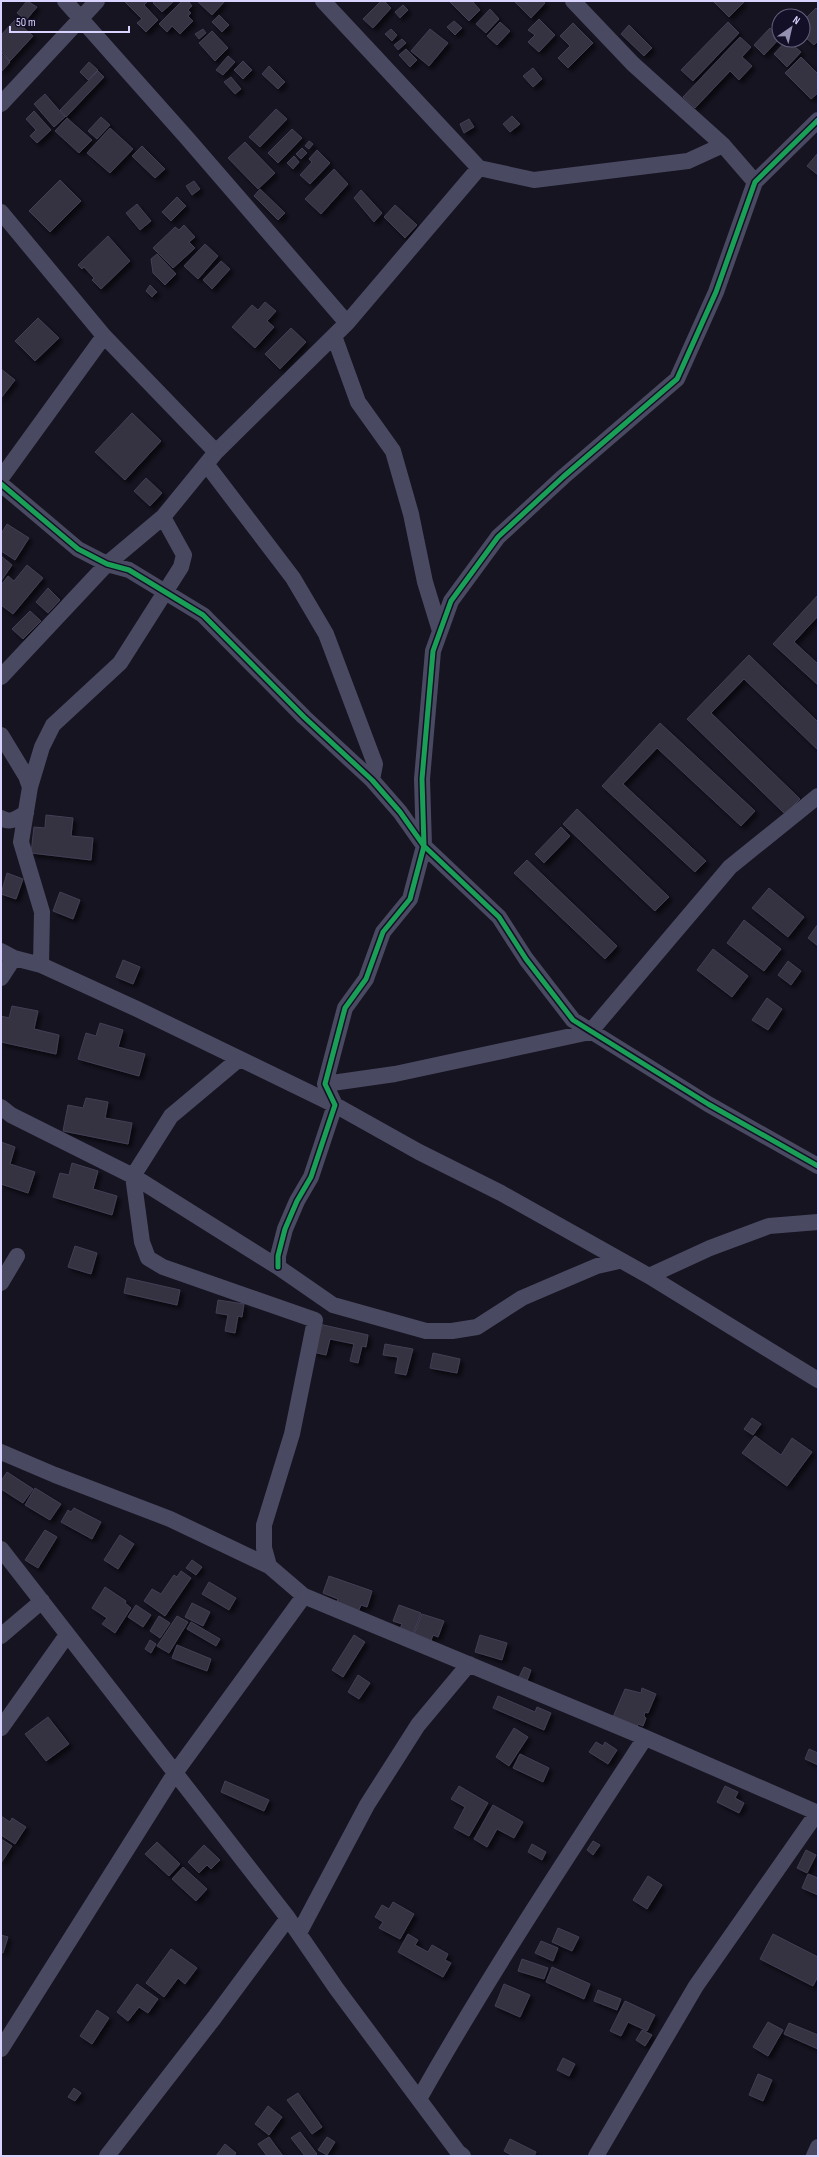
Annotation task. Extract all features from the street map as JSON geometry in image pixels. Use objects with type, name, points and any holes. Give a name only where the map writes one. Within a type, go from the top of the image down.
[{"type":"street","points":[[65,1],[187,138],[346,323]]},
{"type":"street","points":[[1,104],[97,1]]},
{"type":"street","points":[[323,1],[479,168],[534,180],[688,161],[723,145]]},
{"type":"street","points":[[573,1],[633,64],[723,145],[754,182]]},
{"type":"street","points":[[278,1267],[279,1250],[285,1229],[297,1201],[311,1177],[334,1105],[324,1084],[345,1008],[366,979],[383,932],[410,899],[424,846],[422,778],[433,651],[451,601],[498,537],[563,477],[677,378],[716,292],[754,182],[818,120]]},
{"type":"street","points":[[1,677],[107,564],[163,517],[212,459],[334,336],[479,168]]},
{"type":"street","points":[[1,212],[104,336],[212,459],[293,578],[326,634],[350,703],[375,764],[372,780]]},
{"type":"street","points":[[1,478],[104,336]]},
{"type":"street","points":[[334,336],[358,402],[393,451],[412,514],[425,582],[440,631]]},
{"type":"street","points":[[1,484],[78,549],[107,564],[129,570],[203,615],[304,717],[372,780],[400,812],[424,846],[499,917],[526,959],[573,1020],[590,1032],[735,1120],[818,1166]]},
{"type":"street","points":[[41,965],[42,912],[21,842],[30,787],[42,747],[53,725],[120,663],[181,568],[184,555],[163,517]]},
{"type":"street","points":[[1,734],[26,776],[30,787]]},
{"type":"street","points":[[324,1084],[395,1074],[590,1032],[730,867],[818,796]]},
{"type":"street","points":[[1,818],[5,821],[15,820],[26,813]]},
{"type":"street","points":[[1,978],[7,955],[41,965],[137,1009],[334,1105],[419,1152],[501,1193],[649,1276],[818,1380]]},
{"type":"street","points":[[239,1059],[171,1116],[133,1176],[142,1242],[148,1258],[163,1267],[316,1320]]},
{"type":"street","points":[[1,1107],[11,1115],[133,1176],[278,1267],[333,1305],[426,1331],[452,1331],[476,1327],[522,1298],[597,1266],[619,1260]]},
{"type":"street","points":[[649,1276],[710,1248],[769,1226],[818,1222]]},
{"type":"street","points":[[1,1283],[17,1256]]},
{"type":"street","points":[[269,1566],[264,1548],[264,1525],[292,1434],[316,1320],[333,1305]]},
{"type":"street","points":[[1,1452],[55,1475],[170,1519],[269,1566],[304,1596],[645,1738],[818,1813],[696,1986],[596,2156]]},
{"type":"street","points":[[1,1549],[288,1918],[336,1988],[458,2152],[463,2156]]},
{"type":"street","points":[[1,2049],[175,1773],[304,1596]]},
{"type":"street","points":[[1,1636],[42,1601]]},
{"type":"street","points":[[1,1728],[67,1635]]},
{"type":"street","points":[[298,1933],[367,1805],[418,1725],[469,1664]]},
{"type":"street","points":[[419,2099],[449,2046],[533,1907],[645,1738]]},
{"type":"street","points":[[107,2156],[214,2018],[288,1918]]},
{"type":"street","points":[[814,2156],[818,2147]]},
{"type":"building","points":[[27,1],[37,7],[26,20],[17,13]]},
{"type":"building","points":[[124,1],[148,1],[144,5],[158,20],[146,32],[137,23],[142,19]]},
{"type":"building","points":[[155,1],[174,1],[162,12],[153,3]]},
{"type":"building","points":[[182,1],[188,1],[192,6],[188,10],[191,13],[188,16],[193,21],[180,34],[172,26],[167,32],[159,24]]},
{"type":"building","points":[[197,1],[225,1],[212,15]]},
{"type":"building","points":[[381,1],[384,1],[391,8],[373,28],[363,19]]},
{"type":"building","points":[[449,1],[472,1],[480,10],[469,21]]},
{"type":"building","points":[[542,1],[545,3],[531,18],[515,2]]},
{"type":"building","points":[[713,1],[743,1],[744,2],[729,17]]},
{"type":"building","points":[[403,5],[408,10],[400,18],[395,12]]},
{"type":"building","points":[[816,8],[818,10],[818,41],[814,45],[811,42],[811,13]]},
{"type":"building","points":[[490,9],[499,19],[486,33],[476,24]]},
{"type":"building","points":[[219,15],[229,25],[222,32],[212,22]]},
{"type":"building","points":[[539,19],[555,35],[539,52],[528,42],[535,35],[528,30]]},
{"type":"building","points":[[15,20],[33,36],[10,61],[1,52],[1,35]]},
{"type":"building","points":[[454,21],[462,28],[455,35],[447,27]]},
{"type":"building","points":[[500,22],[510,31],[497,45],[487,36]]},
{"type":"building","points":[[728,22],[739,33],[693,81],[681,70]]},
{"type":"building","points":[[573,23],[593,43],[568,68],[558,58],[570,46],[560,36]]},
{"type":"building","points":[[629,25],[652,48],[644,56],[621,34]]},
{"type":"building","points":[[770,28],[771,29],[771,48],[764,55],[754,45]]},
{"type":"building","points":[[203,29],[206,33],[199,39],[195,34]]},
{"type":"building","points":[[391,29],[397,35],[392,41],[385,34]]},
{"type":"building","points":[[430,29],[448,43],[429,66],[411,51]]},
{"type":"building","points":[[212,31],[228,48],[215,61],[199,43]]},
{"type":"building","points":[[740,37],[751,47],[742,57],[752,66],[739,80],[730,71],[695,108],[683,97]]},
{"type":"building","points":[[402,39],[406,43],[398,50],[394,45]]},
{"type":"building","points":[[780,48],[796,48],[801,52],[787,67],[774,54]]},
{"type":"building","points":[[406,49],[417,60],[410,67],[399,55]]},
{"type":"building","points":[[1,54],[10,62],[1,72]]},
{"type":"building","points":[[228,56],[235,62],[223,75],[216,70]]},
{"type":"building","points":[[801,57],[818,74],[818,93],[811,99],[785,73]]},
{"type":"building","points":[[243,61],[252,70],[243,79],[234,70]]},
{"type":"building","points":[[89,62],[98,70],[88,80],[80,72]]},
{"type":"building","points":[[269,66],[285,82],[278,89],[262,74]]},
{"type":"building","points":[[533,68],[542,79],[533,87],[523,76]]},
{"type":"building","points":[[98,71],[104,77],[66,117],[60,110]]},
{"type":"building","points":[[231,77],[241,89],[235,94],[224,82]]},
{"type":"building","points":[[45,94],[65,117],[54,127],[34,104]]},
{"type":"building","points":[[276,109],[287,119],[260,147],[249,137]]},
{"type":"building","points":[[34,111],[51,130],[37,143],[30,136],[36,130],[26,119]]},
{"type":"building","points":[[512,116],[520,124],[510,132],[503,124]]},
{"type":"building","points":[[101,117],[110,125],[97,139],[88,131]]},
{"type":"building","points":[[67,118],[92,140],[79,153],[55,131]]},
{"type":"building","points":[[469,119],[474,127],[464,133],[460,124]]},
{"type":"building","points":[[110,128],[133,149],[110,173],[87,153]]},
{"type":"building","points":[[292,129],[302,138],[278,163],[268,153]]},
{"type":"building","points":[[309,141],[313,144],[309,149],[305,146]]},
{"type":"building","points":[[245,142],[275,173],[258,189],[228,158]]},
{"type":"building","points":[[142,146],[165,169],[155,178],[132,156]]},
{"type":"building","points":[[302,148],[307,153],[301,159],[296,154]]},
{"type":"building","points":[[317,150],[330,163],[310,184],[300,175],[312,162],[309,159]]},
{"type":"building","points":[[818,153],[818,175],[807,166]]},
{"type":"building","points":[[294,156],[299,162],[293,169],[287,163]]},
{"type":"building","points":[[334,169],[348,184],[321,214],[305,199]]},
{"type":"building","points":[[60,180],[81,201],[50,232],[29,211]]},
{"type":"building","points":[[194,181],[200,189],[192,195],[186,186]]},
{"type":"building","points":[[260,189],[285,213],[278,220],[254,196]]},
{"type":"building","points":[[361,190],[382,213],[374,222],[354,198]]},
{"type":"building","points":[[177,197],[186,206],[171,221],[162,212]]},
{"type":"building","points":[[137,204],[151,221],[140,230],[126,213]]},
{"type":"building","points":[[395,205],[417,225],[405,238],[384,217]]},
{"type":"building","points":[[184,225],[195,237],[189,242],[195,248],[173,268],[153,248],[175,227],[179,230]]},
{"type":"building","points":[[108,236],[130,261],[101,289],[92,280],[94,278],[84,267],[82,269],[78,265]]},
{"type":"building","points":[[205,244],[218,256],[198,279],[184,266]]},
{"type":"building","points":[[157,254],[176,274],[165,285],[153,273],[151,259]]},
{"type":"building","points":[[221,261],[230,269],[212,289],[203,280]]},
{"type":"building","points":[[150,285],[157,292],[152,297],[146,291]]},
{"type":"building","points":[[265,302],[276,311],[267,321],[274,327],[255,348],[232,327],[252,305],[258,310]]},
{"type":"building","points":[[38,318],[59,338],[35,361],[15,341]]},
{"type":"building","points":[[291,328],[306,342],[280,369],[265,354]]},
{"type":"building","points":[[1,369],[15,380],[1,398]]},
{"type":"building","points":[[132,413],[161,441],[125,480],[95,452]]},
{"type":"building","points":[[146,478],[162,493],[150,506],[134,491]]},
{"type":"building","points":[[7,524],[29,538],[15,560],[1,551],[1,534]]},
{"type":"building","points":[[1,556],[12,565],[1,581]]},
{"type":"building","points":[[27,565],[43,578],[13,614],[1,605],[1,585],[8,576],[14,581]]},
{"type":"building","points":[[48,588],[60,600],[48,613],[36,602]]},
{"type":"building","points":[[818,595],[818,616],[794,642],[818,664],[818,685],[773,644]]},
{"type":"building","points":[[30,611],[41,621],[23,639],[12,629]]},
{"type":"building","points":[[749,655],[818,722],[818,750],[744,679],[711,713],[800,799],[785,814],[687,719]]},
{"type":"building","points":[[660,723],[755,811],[741,826],[657,748],[623,784],[706,861],[695,872],[602,786]]},
{"type":"building","points":[[577,809],[669,897],[655,911],[563,824]]},
{"type":"building","points":[[46,815],[73,818],[71,836],[93,838],[91,860],[31,853],[34,827],[45,828]]},
{"type":"building","points":[[561,827],[570,836],[544,863],[535,854]]},
{"type":"building","points":[[527,860],[617,946],[605,959],[514,873]]},
{"type":"building","points":[[7,873],[23,879],[16,899],[1,894]]},
{"type":"building","points":[[769,888],[804,917],[788,937],[752,908]]},
{"type":"building","points":[[60,892],[80,900],[73,919],[53,911]]},
{"type":"building","points":[[744,920],[781,949],[764,971],[727,943]]},
{"type":"building","points":[[818,924],[818,946],[808,938]]},
{"type":"building","points":[[713,949],[748,976],[732,997],[697,970]]},
{"type":"building","points":[[123,960],[140,967],[133,984],[116,977]]},
{"type":"building","points":[[788,961],[801,971],[791,985],[778,975]]},
{"type":"building","points":[[767,998],[782,1009],[768,1030],[752,1020]]},
{"type":"building","points":[[12,1006],[38,1011],[34,1029],[59,1035],[56,1054],[1,1042],[1,1016],[9,1018]]},
{"type":"building","points":[[100,1023],[123,1030],[118,1047],[145,1054],[139,1076],[78,1059],[86,1033],[96,1036]]},
{"type":"building","points":[[86,1098],[108,1102],[105,1118],[132,1123],[128,1144],[63,1131],[68,1105],[83,1108]]},
{"type":"building","points":[[1,1142],[15,1147],[10,1164],[35,1172],[28,1193],[1,1184]]},
{"type":"building","points":[[72,1163],[98,1171],[93,1189],[117,1196],[112,1215],[53,1197],[60,1173],[69,1175]]},
{"type":"building","points":[[75,1246],[97,1253],[91,1274],[68,1267]]},
{"type":"building","points":[[127,1278],[180,1290],[177,1305],[124,1293]]},
{"type":"building","points":[[218,1300],[244,1304],[242,1317],[238,1316],[235,1333],[225,1331],[228,1315],[216,1313]]},
{"type":"building","points":[[319,1324],[368,1335],[366,1347],[362,1346],[358,1363],[350,1361],[354,1344],[330,1339],[326,1355],[313,1352]]},
{"type":"building","points":[[385,1344],[413,1349],[406,1375],[395,1373],[398,1357],[383,1355]]},
{"type":"building","points":[[433,1353],[460,1359],[457,1373],[430,1368]]},
{"type":"building","points":[[752,1418],[761,1424],[753,1435],[744,1429]]},
{"type":"building","points":[[755,1436],[781,1455],[792,1438],[812,1452],[787,1486],[742,1453]]},
{"type":"building","points":[[7,1472],[33,1489],[23,1503],[1,1489],[1,1481]]},
{"type":"building","points":[[35,1488],[61,1504],[50,1520],[25,1505]]},
{"type":"building","points":[[74,1508],[101,1522],[92,1539],[61,1522],[68,1510],[71,1512]]},
{"type":"building","points":[[45,1530],[57,1537],[38,1568],[25,1560]]},
{"type":"building","points":[[120,1535],[134,1544],[118,1569],[104,1560]]},
{"type":"building","points":[[192,1560],[202,1567],[196,1575],[186,1568]]},
{"type":"building","points":[[181,1571],[191,1578],[165,1616],[144,1601],[152,1589],[161,1594],[174,1575],[177,1577]]},
{"type":"building","points":[[329,1576],[372,1591],[367,1607],[361,1605],[358,1612],[336,1604],[338,1599],[323,1593]]},
{"type":"building","points":[[209,1582],[236,1598],[229,1610],[202,1594]]},
{"type":"building","points":[[105,1587],[126,1601],[125,1603],[131,1608],[115,1633],[102,1624],[107,1618],[92,1608]]},
{"type":"building","points":[[192,1603],[210,1612],[203,1626],[185,1617]]},
{"type":"building","points":[[136,1605],[151,1615],[143,1627],[128,1617]]},
{"type":"building","points":[[399,1605],[421,1613],[413,1634],[400,1629],[402,1624],[393,1621]]},
{"type":"building","points":[[422,1614],[444,1621],[438,1637],[433,1635],[430,1643],[413,1637]]},
{"type":"building","points":[[159,1616],[170,1623],[160,1638],[150,1631]]},
{"type":"building","points":[[177,1616],[188,1622],[169,1653],[157,1646]]},
{"type":"building","points":[[191,1622],[220,1639],[216,1646],[187,1629]]},
{"type":"building","points":[[354,1635],[365,1642],[343,1677],[332,1670]]},
{"type":"building","points":[[480,1635],[507,1643],[502,1660],[475,1652]]},
{"type":"building","points":[[150,1640],[156,1644],[151,1653],[145,1649]]},
{"type":"building","points":[[177,1645],[211,1659],[207,1671],[172,1658]]},
{"type":"building","points":[[524,1667],[531,1670],[527,1681],[519,1677]]},
{"type":"building","points":[[358,1675],[370,1683],[359,1699],[348,1692]]},
{"type":"building","points":[[642,1688],[656,1694],[648,1713],[645,1712],[644,1716],[646,1718],[643,1726],[638,1724],[637,1727],[613,1717],[625,1689],[641,1693]]},
{"type":"building","points":[[498,1696],[535,1712],[537,1707],[551,1713],[544,1730],[493,1708]]},
{"type":"building","points":[[48,1717],[69,1744],[46,1761],[25,1734]]},
{"type":"building","points":[[514,1728],[528,1737],[509,1766],[496,1757]]},
{"type":"building","points":[[596,1742],[603,1746],[605,1742],[617,1750],[608,1764],[589,1752]]},
{"type":"building","points":[[809,1749],[818,1753],[818,1765],[805,1759]]},
{"type":"building","points":[[520,1754],[549,1768],[543,1782],[513,1768]]},
{"type":"building","points":[[225,1781],[269,1800],[264,1811],[221,1792]]},
{"type":"building","points":[[459,1786],[488,1803],[469,1836],[454,1828],[465,1807],[451,1799]]},
{"type":"building","points":[[725,1786],[738,1792],[735,1798],[744,1803],[739,1813],[717,1802]]},
{"type":"building","points":[[493,1805],[523,1822],[514,1838],[497,1829],[487,1847],[474,1839]]},
{"type":"building","points":[[1,1816],[10,1822],[12,1818],[26,1827],[15,1844],[1,1835]]},
{"type":"building","points":[[1,1839],[12,1846],[1,1863]]},
{"type":"building","points":[[593,1841],[600,1845],[593,1855],[587,1850]]},
{"type":"building","points":[[157,1842],[180,1864],[169,1876],[145,1854]]},
{"type":"building","points":[[532,1844],[546,1852],[542,1860],[528,1852]]},
{"type":"building","points":[[204,1845],[220,1860],[211,1869],[207,1865],[199,1873],[188,1862]]},
{"type":"building","points":[[806,1850],[816,1855],[807,1873],[797,1868]]},
{"type":"building","points":[[183,1867],[207,1889],[196,1901],[172,1879]]},
{"type":"building","points":[[808,1874],[818,1878],[818,1895],[802,1888]]},
{"type":"building","points":[[648,1876],[662,1885],[647,1909],[633,1900]]},
{"type":"building","points":[[393,1902],[414,1914],[400,1939],[379,1928],[383,1922],[375,1917],[382,1905],[389,1909]]},
{"type":"building","points":[[558,1928],[579,1937],[572,1951],[552,1942]]},
{"type":"building","points":[[408,1934],[418,1940],[415,1945],[428,1952],[432,1945],[448,1954],[445,1960],[451,1963],[443,1977],[398,1952]]},
{"type":"building","points":[[773,1934],[818,1957],[818,1976],[813,1986],[760,1959]]},
{"type":"building","points":[[1,1935],[8,1937],[3,1953],[1,1952]]},
{"type":"building","points":[[541,1941],[558,1948],[553,1961],[535,1953]]},
{"type":"building","points":[[171,1949],[197,1968],[185,1984],[178,1978],[164,1997],[146,1983]]},
{"type":"building","points":[[522,1959],[548,1968],[544,1979],[518,1971]]},
{"type":"building","points":[[552,1967],[590,1984],[584,1999],[546,1982]]},
{"type":"building","points":[[137,1984],[158,1999],[148,2013],[139,2007],[128,2021],[117,2012]]},
{"type":"building","points":[[504,1984],[530,1995],[520,2017],[495,2006]]},
{"type":"building","points":[[598,1990],[621,1999],[617,2010],[594,2001]]},
{"type":"building","points":[[625,2001],[655,2015],[647,2031],[628,2022],[621,2036],[610,2031]]},
{"type":"building","points":[[97,2010],[109,2018],[92,2044],[80,2036]]},
{"type":"building","points":[[768,2022],[783,2030],[768,2056],[753,2047]]},
{"type":"building","points":[[789,2023],[818,2035],[818,2049],[784,2034]]},
{"type":"building","points":[[642,2030],[652,2035],[645,2046],[636,2040]]},
{"type":"building","points":[[563,2058],[575,2064],[569,2076],[557,2070]]},
{"type":"building","points":[[758,2074],[772,2080],[763,2101],[749,2095]]},
{"type":"building","points":[[74,2088],[81,2093],[75,2101],[68,2097]]},
{"type":"building","points":[[298,2093],[322,2127],[312,2134],[287,2100]]},
{"type":"building","points":[[268,2106],[282,2117],[269,2135],[255,2124]]},
{"type":"building","points":[[300,2132],[317,2154],[314,2156],[305,2156],[291,2138]]},
{"type":"building","points":[[269,2137],[283,2156],[267,2156],[258,2144]]},
{"type":"building","points":[[327,2137],[335,2142],[327,2155],[318,2150]]},
{"type":"building","points":[[510,2139],[536,2152],[534,2156],[513,2156],[504,2151]]},
{"type":"building","points":[[225,2144],[236,2153],[234,2156],[216,2156]]},
{"type":"cycle path","points":[[278,1267],[278,1256],[285,1229],[297,1201],[311,1177],[335,1105],[325,1084],[345,1008],[366,979],[383,932],[410,899],[424,846],[422,779],[433,651],[451,601],[498,537],[563,477],[677,379],[716,292],[755,182],[818,120]]},
{"type":"cycle path","points":[[1,484],[78,549],[107,564],[129,570],[203,615],[304,717],[372,780],[400,812],[424,846],[499,917],[526,959],[573,1020],[708,1104],[818,1166]]}]
